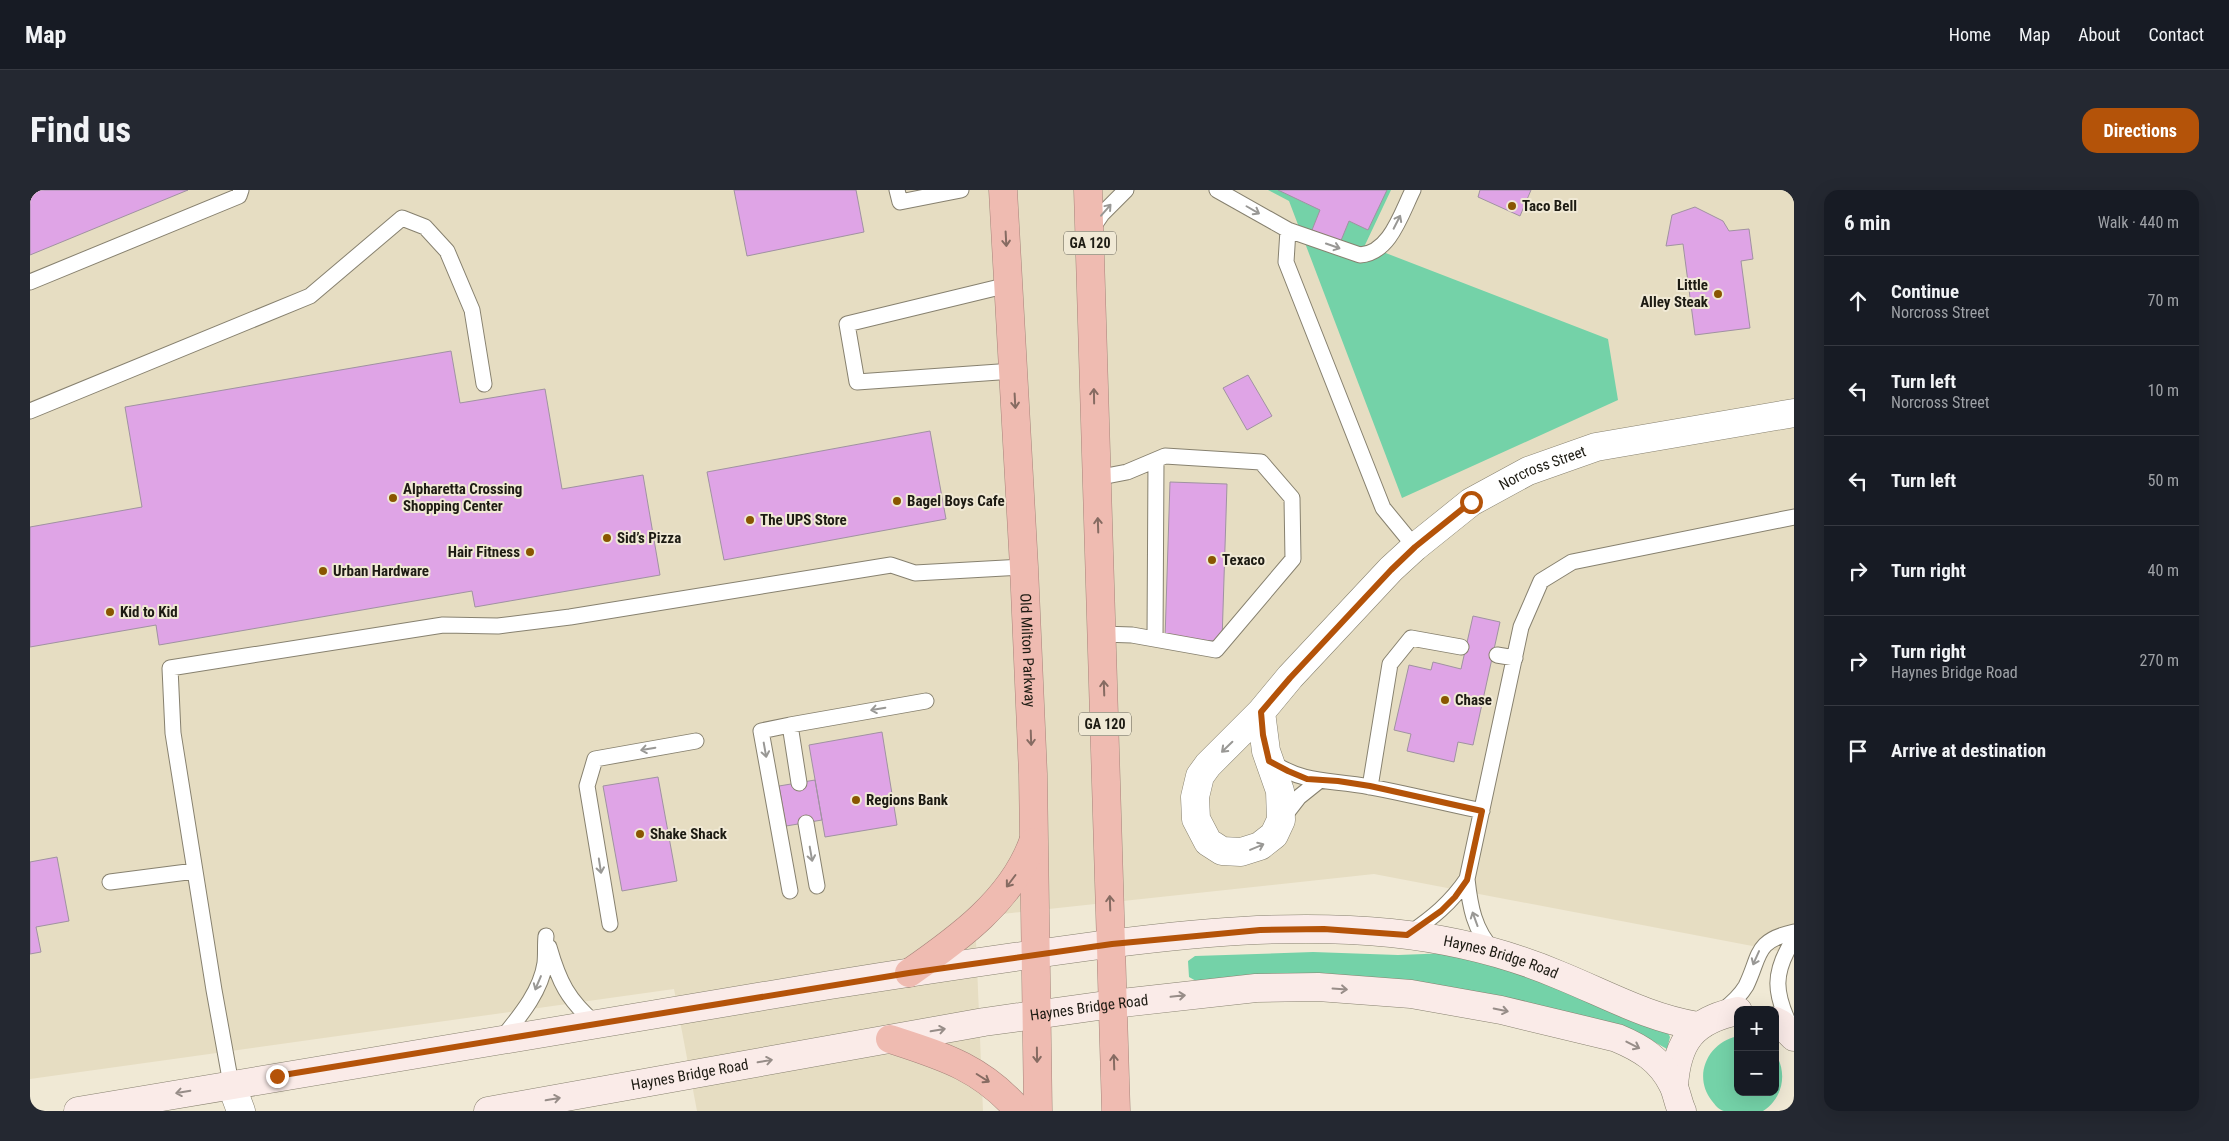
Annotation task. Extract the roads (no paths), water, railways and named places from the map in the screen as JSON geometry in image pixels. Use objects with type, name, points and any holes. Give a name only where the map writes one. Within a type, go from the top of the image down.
[{"type":"highway","name":"Old Milton Parkway","points":[[1003,190],[1024,567],[1037,954],[1038,1111]]},
{"type":"highway","name":"GA 120","points":[[1088,190],[1116,1111]]},
{"type":"highway","points":[[909,973],[964,934],[982,916],[1020,870],[1034,838]]},
{"type":"highway","points":[[890,1039],[962,1065],[988,1080],[1019,1111]]},
{"type":"main road","name":"Haynes Bridge Road","points":[[78,1111],[502,1038],[909,973],[1112,944],[1260,930],[1324,929],[1407,935],[1455,942],[1495,952],[1559,975],[1647,1014],[1673,1022],[1718,1018]]},
{"type":"main road","name":"Haynes Bridge Road","points":[[488,1111],[1037,1014],[1256,988],[1318,987],[1411,994],[1501,1010],[1616,1038],[1635,1045],[1653,1057],[1664,1069],[1678,1099]]},
{"type":"main road","name":"Haynes Bridge Road","points":[[1678,1099],[1675,1064],[1684,1043],[1718,1018]]},
{"type":"main road","points":[[1779,1023],[1794,1036]]},
{"type":"street","name":"Norcross Street","points":[[1281,820],[1274,835],[1260,846],[1231,853],[1222,851],[1208,842],[1196,819],[1195,797],[1200,776],[1208,765],[1261,712],[1290,678],[1391,570],[1415,547],[1471,502],[1528,471],[1596,447],[1794,413]]},
{"type":"street","points":[[1261,712],[1263,735],[1269,761],[1280,791],[1281,820]]},
{"type":"street","points":[[226,1111],[231,1084]]},
{"type":"street","points":[[231,1084],[242,1111]]},
{"type":"lane","points":[[30,282],[239,196],[241,190]]},
{"type":"lane","points":[[897,190],[900,202],[961,190]]},
{"type":"lane","points":[[1090,232],[1102,214],[1126,190]]},
{"type":"lane","points":[[1217,190],[1288,230],[1360,255],[1377,250],[1388,238],[1413,190]]},
{"type":"lane","points":[[30,411],[310,296],[402,218],[425,227],[447,251],[472,310],[484,384]]},
{"type":"lane","points":[[1288,230],[1286,262],[1383,508],[1415,547]]},
{"type":"lane","points":[[1008,285],[846,324],[857,382],[1013,372]]},
{"type":"lane","points":[[1096,478],[1127,472],[1165,456],[1261,462],[1292,498],[1293,559],[1216,650],[1132,635],[1102,634]]},
{"type":"lane","points":[[1155,639],[1156,460]]},
{"type":"lane","points":[[1495,952],[1480,932],[1473,917],[1467,880],[1521,627],[1541,581],[1572,562],[1794,517]]},
{"type":"lane","points":[[231,1084],[173,733],[170,668],[443,625],[498,626],[570,617],[890,565],[916,573],[1024,567]]},
{"type":"lane","points":[[1370,786],[1390,664],[1411,638],[1460,647]]},
{"type":"lane","points":[[1497,655],[1515,658]]},
{"type":"lane","points":[[790,891],[761,731],[926,701]]},
{"type":"lane","points":[[790,725],[799,782]]},
{"type":"lane","points":[[610,924],[587,786],[594,760],[696,741]]},
{"type":"lane","points":[[1269,761],[1297,776],[1319,781],[1338,781],[1370,786],[1482,811]]},
{"type":"lane","points":[[1281,820],[1299,797],[1319,781]]},
{"type":"lane","points":[[806,823],[817,886]]},
{"type":"lane","points":[[110,882],[195,871]]},
{"type":"lane","points":[[1407,935],[1441,911],[1455,897],[1467,880]]},
{"type":"lane","points":[[1718,1018],[1745,987],[1760,950],[1777,936],[1794,932]]},
{"type":"lane","points":[[502,1038],[518,1018],[539,984],[545,964],[546,936],[564,990],[578,1008],[595,1023]]},
{"type":"lane","points":[[1794,940],[1780,963],[1778,994],[1794,1036]]},
{"type":"place","name":"Taco Bell","points":[[1512,206]]},
{"type":"place","name":"Little Alley Steak","points":[[1718,294]]},
{"type":"place","name":"Alpharetta Crossing Shopping Center","points":[[393,498]]},
{"type":"place","name":"Bagel Boys Cafe","points":[[897,501]]},
{"type":"place","name":"The UPS Store","points":[[750,520]]},
{"type":"place","name":"Sid’s Pizza","points":[[607,538]]},
{"type":"place","name":"Hair Fitness","points":[[530,552]]},
{"type":"place","name":"Texaco","points":[[1212,560]]},
{"type":"place","name":"Urban Hardware","points":[[323,571]]},
{"type":"place","name":"Kid to Kid","points":[[110,612]]},
{"type":"place","name":"Chase","points":[[1445,700]]},
{"type":"place","name":"Regions Bank","points":[[856,800]]},
{"type":"place","name":"Shake Shack","points":[[640,834]]}]
